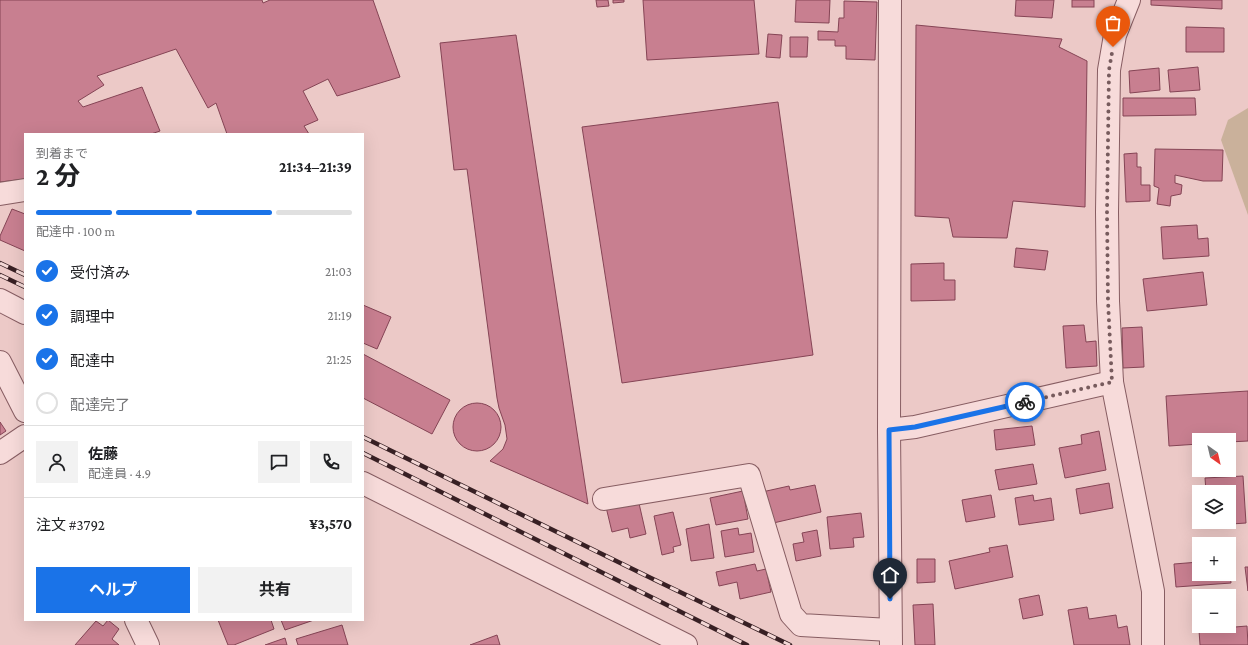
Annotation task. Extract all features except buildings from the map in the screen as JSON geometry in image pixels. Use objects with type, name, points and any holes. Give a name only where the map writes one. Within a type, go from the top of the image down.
[{"type":"street","points":[[604,499],[749,475],[791,614],[801,625],[891,638],[889,430],[890,0]]},
{"type":"street","points":[[1129,0],[1115,35],[1109,70],[1107,212],[1108,301],[1112,382],[1153,591],[1154,645]]},
{"type":"street","points":[[0,194],[24,190]]},
{"type":"street","points":[[0,300],[24,312]]},
{"type":"street","points":[[0,362],[24,409]]},
{"type":"street","points":[[889,430],[915,427],[1112,382]]},
{"type":"street","points":[[0,453],[24,437]]},
{"type":"street","points":[[364,484],[686,645]]},
{"type":"street","points":[[136,621],[148,645]]},
{"type":"shaded area","points":[[1248,108],[1248,215],[1221,140],[1228,120]]},
{"type":"railway","points":[[0,263],[24,275]]},
{"type":"railway","points":[[0,275],[24,287]]},
{"type":"railway","points":[[364,437],[790,645]]},
{"type":"railway","points":[[364,454],[747,645]]},
{"type":"way so far","points":[[1025,402],[1112,382],[1108,301],[1107,212],[1109,70],[1113,47]]},
{"type":"route","points":[[890,599],[889,430],[915,427],[1025,402]]}]
